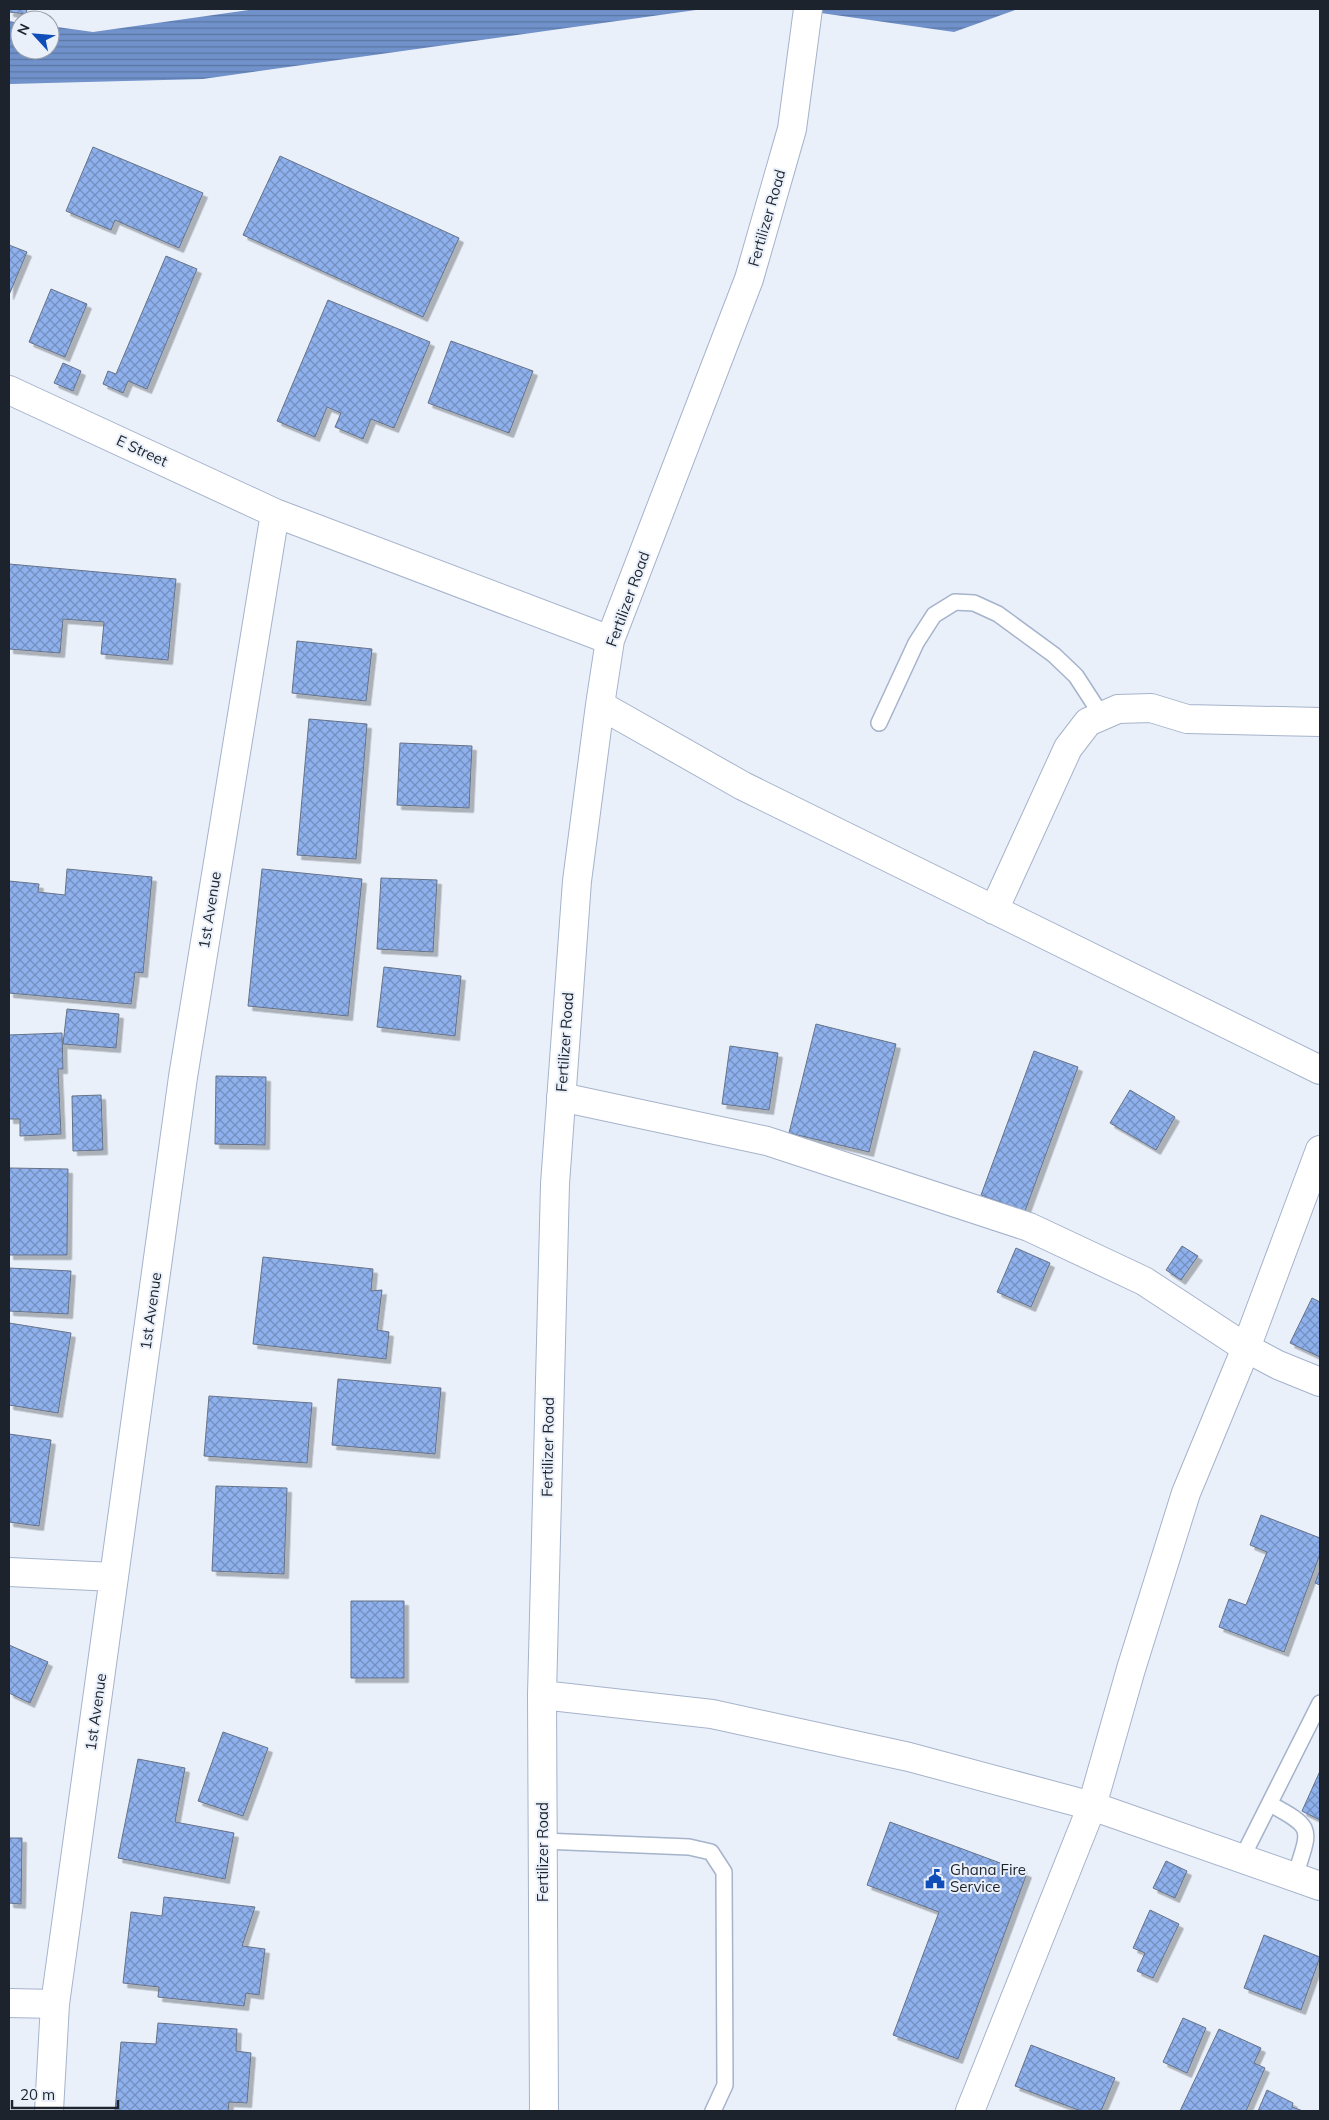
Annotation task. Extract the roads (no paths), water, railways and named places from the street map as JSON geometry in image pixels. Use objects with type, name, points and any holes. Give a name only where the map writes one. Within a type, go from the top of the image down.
[{"type":"street","name":"Fertilizer Road","points":[[544,2111],[542,1695],[555,1184],[577,880],[610,640],[749,279],[792,129],[808,9]]},
{"type":"street","name":"E Street","points":[[9,390],[275,513],[610,640]]},
{"type":"street","name":"1st Avenue","points":[[50,2111],[55,2004],[183,1076],[275,513]]},
{"type":"street","points":[[600,705],[743,786],[1320,1070]]},
{"type":"street","points":[[994,910],[1068,748],[1088,722],[1118,709],[1151,708],[1187,719],[1320,722]]},
{"type":"street","points":[[561,1097],[767,1141],[1030,1227],[1144,1281],[1246,1348],[1320,1382]]},
{"type":"street","points":[[970,2111],[1092,1806],[1131,1669],[1186,1493],[1246,1348],[1320,1150]]},
{"type":"street","points":[[9,1572],[114,1577]]},
{"type":"street","points":[[542,1695],[712,1714],[910,1757],[1092,1806],[1320,1886]]},
{"type":"street","points":[[9,2003],[55,2004]]},
{"type":"lane","points":[[879,723],[916,643],[934,616],[955,602],[974,603],[998,614],[1054,655],[1076,676],[1102,716]]},
{"type":"lane","points":[[1242,1858],[1320,1703]]},
{"type":"lane","points":[[1270,1804],[1297,1819],[1304,1827],[1307,1836],[1295,1877]]},
{"type":"lane","points":[[543,1841],[689,1847],[710,1852],[724,1872],[725,2085],[713,2111]]},
{"type":"water","points":[[256,9],[703,9],[203,79],[9,84],[9,21],[10,60],[60,60],[60,27],[93,32]]},
{"type":"water","points":[[793,9],[1018,9],[954,32]]},
{"type":"place","name":"Ghana Fire Service","points":[[935,1879]]}]
